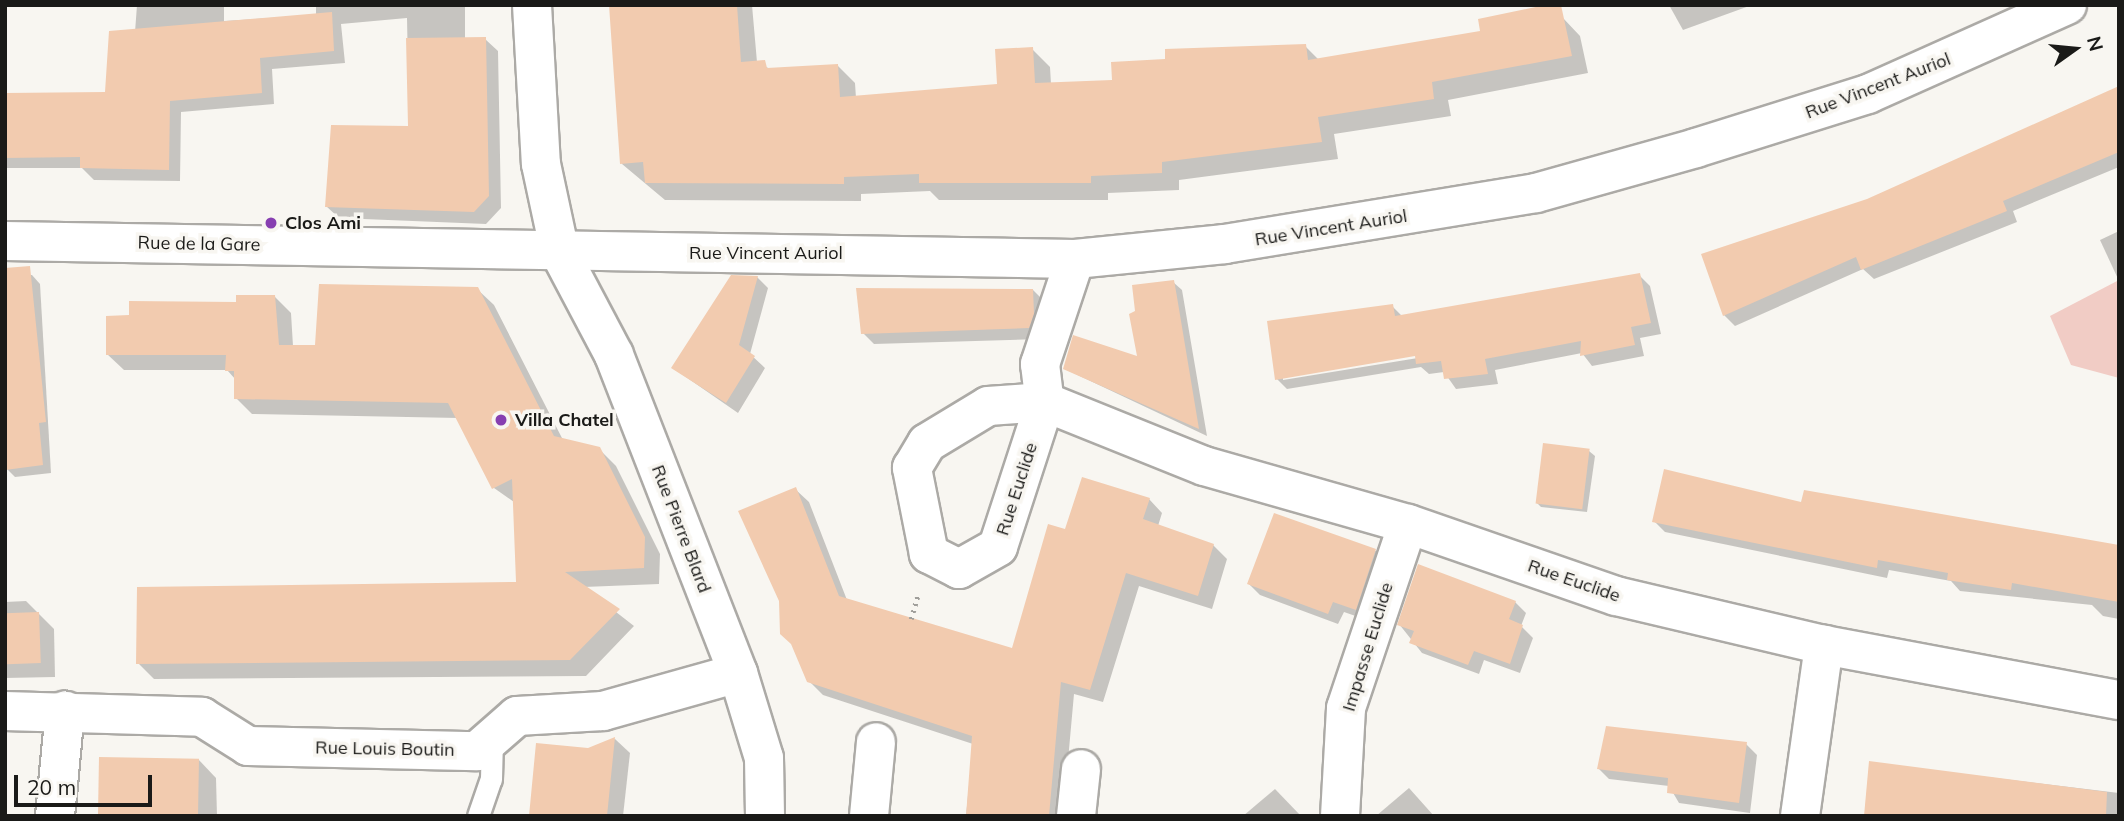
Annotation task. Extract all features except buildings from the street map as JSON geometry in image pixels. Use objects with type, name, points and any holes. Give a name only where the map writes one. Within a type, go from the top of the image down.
[{"type":"street","name":"Rue Pierre Blard","points":[[532,5],[541,164],[560,253],[614,355],[737,673],[764,758],[765,816]]},
{"type":"street","name":"Rue Vincent Auriol","points":[[560,253],[1075,259],[1224,244],[1536,193],[1868,94],[2067,5]]},
{"type":"street","name":"Rue de la Gare","points":[[5,241],[560,253]]},
{"type":"street","name":"Rue Euclide","points":[[1075,259],[1040,364],[1045,402],[1204,466],[1408,524],[1616,596],[1824,645],[2119,700]]},
{"type":"street","name":"Impasse Euclide","points":[[1340,816],[1346,708],[1408,524]]},
{"type":"street","points":[[1800,816],[1824,645]]},
{"type":"street","name":"Rue Louis Boutin","points":[[5,711],[65,710],[202,717],[248,746],[477,751],[517,716],[603,711],[737,673]]},
{"type":"street","points":[[55,816],[65,710]]},
{"type":"street","points":[[870,816],[876,742]]},
{"type":"street","points":[[1076,816],[1080,769]]},
{"type":"lane","points":[[478,816],[491,779],[492,737]]},
{"type":"shaded area","points":[[2119,280],[2119,378],[2071,365],[2050,316]]},
{"type":"place","name":"Clos Ami","points":[[271,223]]},
{"type":"place","name":"Villa Chatel","points":[[501,420]]}]
